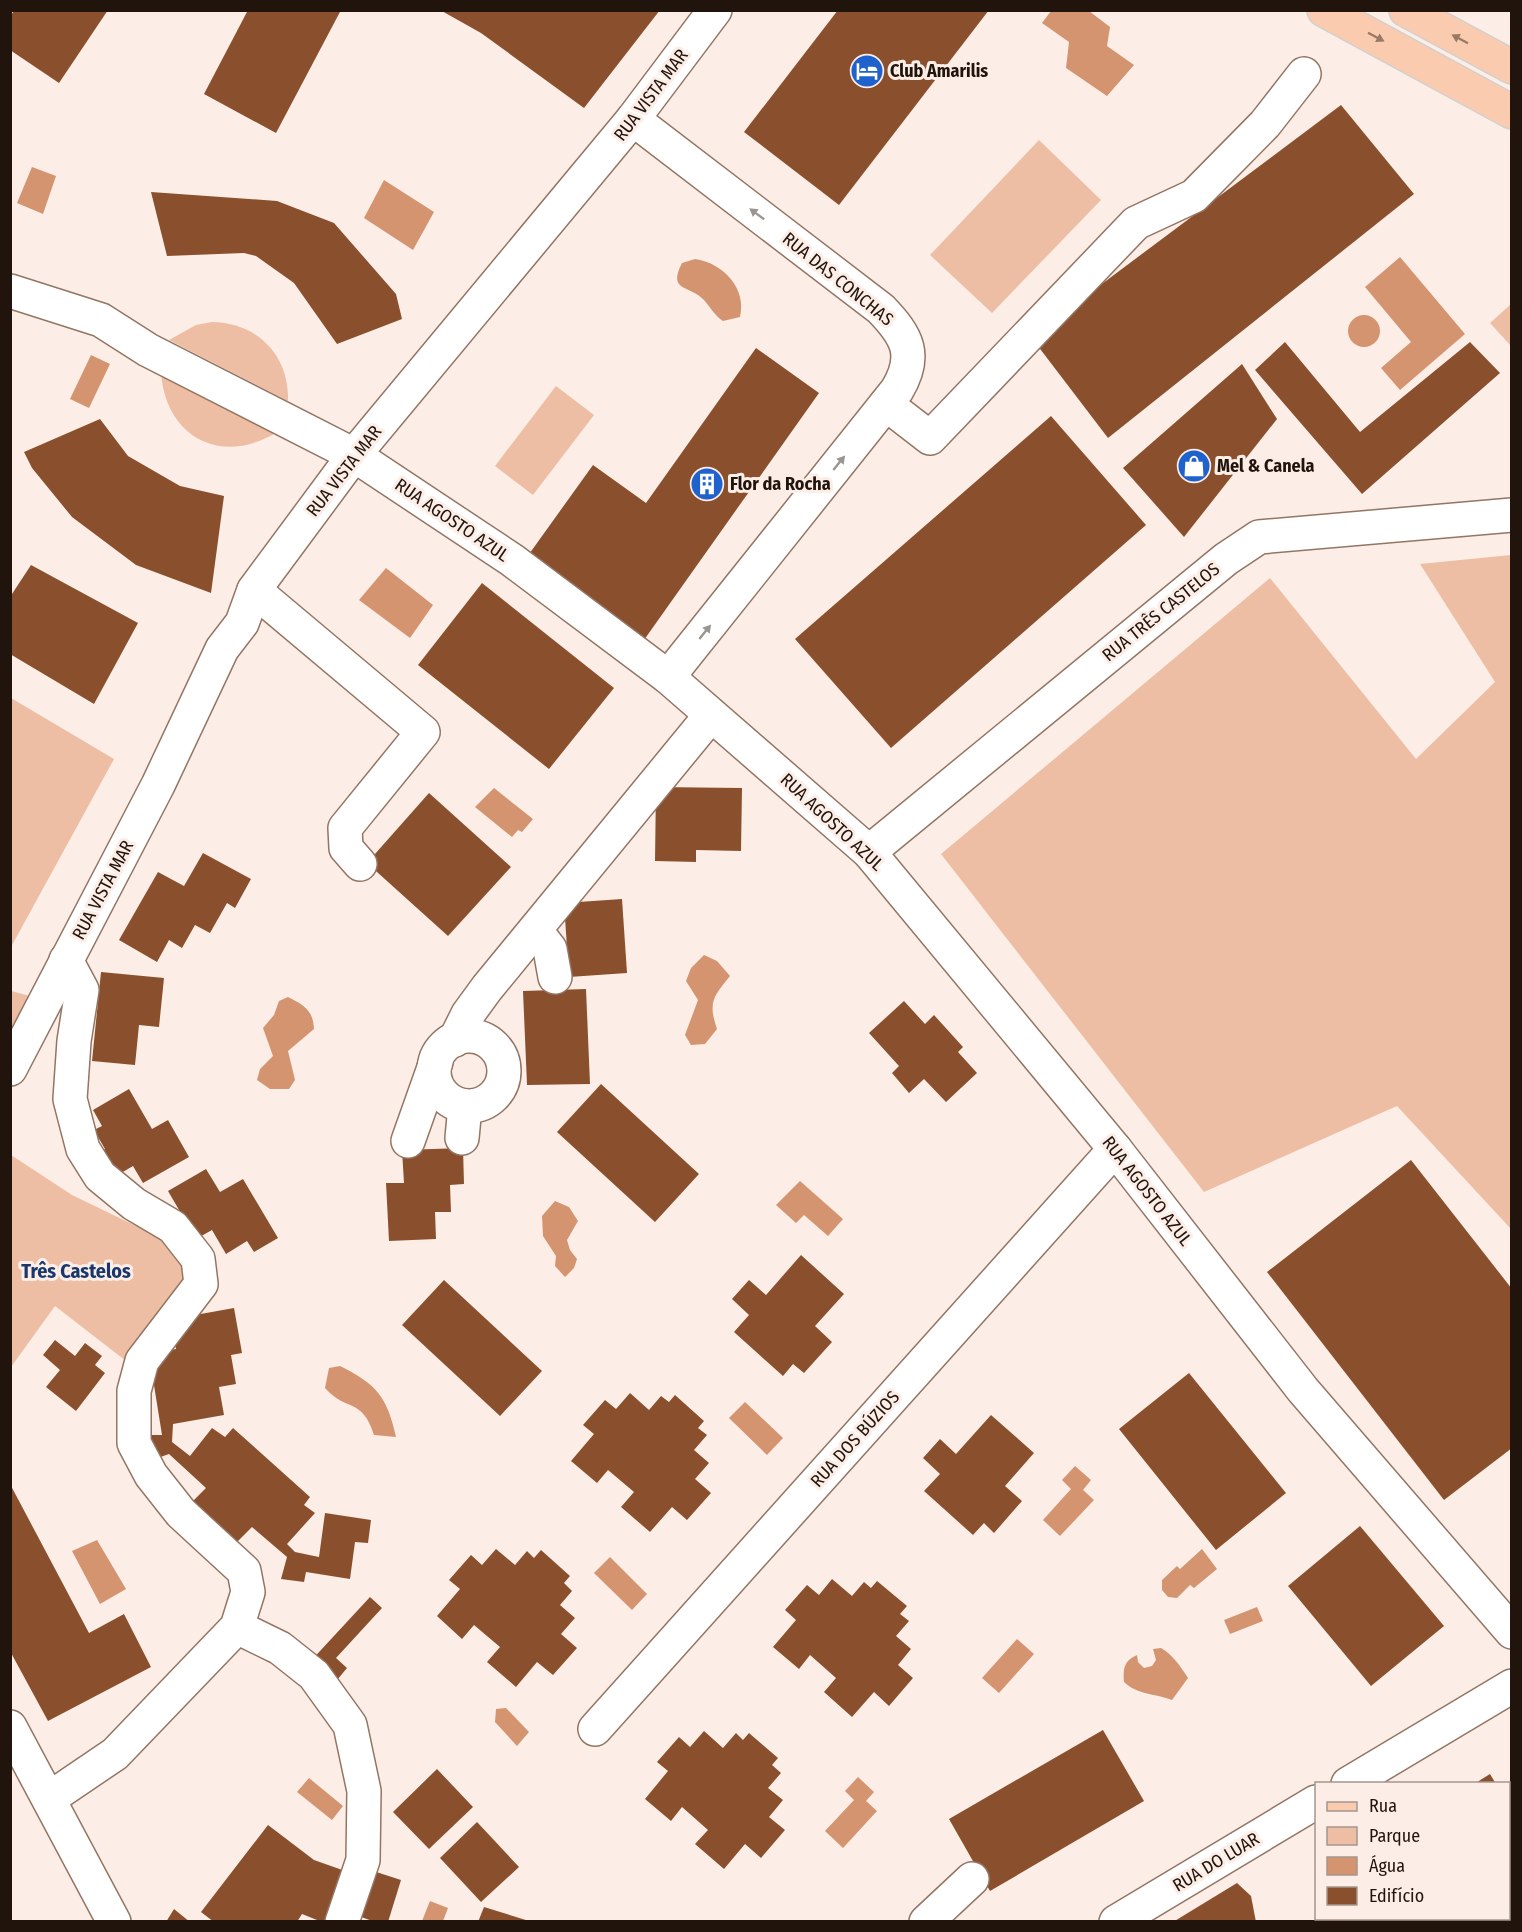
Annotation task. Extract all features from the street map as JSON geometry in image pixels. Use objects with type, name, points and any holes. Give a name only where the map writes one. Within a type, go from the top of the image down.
[{"type":"main road","points":[[1324,10],[1512,112]]},
{"type":"main road","points":[[1414,12],[1512,67]]},
{"type":"street","name":"RUA VISTA MAR","points":[[10,1068],[158,785],[222,649],[242,623],[254,590],[354,455],[633,119],[715,10]]},
{"type":"street","points":[[886,404],[930,438],[1136,223],[1194,196],[1265,124],[1304,74]]},
{"type":"street","name":"RUA DAS CONCHAS","points":[[633,119],[881,309],[896,324],[906,342],[909,359],[905,375],[886,404],[668,677]]},
{"type":"street","name":"RUA AGOSTO AZUL","points":[[10,291],[101,320],[148,350],[354,455],[512,560],[668,677],[704,724],[869,852],[1115,1149],[1303,1390],[1512,1632]]},
{"type":"street","name":"RUA TRÊS CASTELOS","points":[[869,852],[1243,546],[1259,537],[1343,542],[1512,515]]},
{"type":"street","points":[[254,590],[423,732],[345,828],[346,848],[360,864]]},
{"type":"street","points":[[408,1142],[445,1051],[468,1014],[704,724]]},
{"type":"street","points":[[535,930],[550,949],[555,977]]},
{"type":"street","points":[[50,1798],[115,1754],[237,1627],[248,1592],[244,1572],[181,1513],[151,1475],[134,1443],[134,1391],[142,1361],[201,1284],[198,1258],[173,1227],[134,1204],[100,1176],[83,1149],[70,1099],[74,1041],[82,990],[60,972]]},
{"type":"street","points":[[471,1036],[483,1039],[493,1046],[504,1065],[501,1087],[495,1095],[486,1102],[465,1106],[444,1095],[437,1086],[445,1051],[471,1036]]},
{"type":"street","points":[[462,1138],[465,1106]]},
{"type":"street","name":"RUA DOS BÚZIOS","points":[[595,1729],[1115,1149]]},
{"type":"street","points":[[237,1627],[280,1648],[314,1675],[350,1725],[364,1791],[363,1860],[342,1922]]},
{"type":"street","points":[[1351,1782],[1512,1686]]},
{"type":"street","points":[[10,1727],[50,1798],[114,1922]]},
{"type":"street","name":"RUA DO LUAR","points":[[1116,1922],[1315,1803]]},
{"type":"street","points":[[926,1922],[972,1879]]},
{"type":"green space","points":[[1039,140],[1101,200],[992,313],[930,255]]},
{"type":"green space","points":[[1511,304],[1511,346],[1490,323]]},
{"type":"green space","points":[[212,322],[243,328],[257,335],[268,345],[277,356],[283,369],[288,401],[169,340],[196,325]]},
{"type":"green space","points":[[161,372],[277,432],[256,442],[236,447],[217,446],[200,440],[185,429],[173,414],[165,395]]},
{"type":"green space","points":[[556,386],[594,415],[533,495],[495,466]]},
{"type":"green space","points":[[1511,555],[1511,1229],[1397,1106],[1204,1192],[941,854],[1270,578],[1416,759],[1495,682],[1420,564]]},
{"type":"green space","points":[[11,698],[114,759],[11,947]]},
{"type":"green space","points":[[11,991],[38,998],[11,1046]]},
{"type":"green space","points":[[11,1155],[72,1195],[163,1239],[184,1257],[186,1272],[181,1283],[126,1361],[55,1306],[11,1367]]},
{"type":"water","points":[[1051,11],[1089,11],[1110,27],[1107,46],[1134,65],[1107,96],[1066,68],[1069,42],[1042,23]]},
{"type":"water","points":[[32,167],[56,176],[43,214],[17,203]]},
{"type":"water","points":[[384,180],[434,212],[413,250],[364,218]]},
{"type":"water","points":[[1400,257],[1465,334],[1400,390],[1381,368],[1411,342],[1365,287]]},
{"type":"water","points":[[695,259],[715,266],[731,279],[740,296],[740,317],[723,321],[698,295],[682,287],[677,279],[682,263]]},
{"type":"water","points":[[1364,315],[1375,320],[1380,331],[1375,342],[1364,347],[1353,342],[1348,331],[1353,320]]},
{"type":"water","points":[[91,355],[110,364],[89,408],[70,399]]},
{"type":"water","points":[[386,568],[433,605],[410,638],[359,600]]},
{"type":"water","points":[[494,788],[533,819],[522,832],[518,830],[512,837],[475,807]]},
{"type":"water","points":[[704,955],[717,961],[730,976],[714,1000],[713,1012],[717,1029],[705,1044],[691,1045],[685,1035],[698,1000],[686,981],[691,968]]},
{"type":"water","points":[[288,997],[307,1009],[312,1017],[314,1029],[288,1051],[295,1080],[289,1089],[270,1089],[257,1080],[260,1069],[273,1056],[263,1028],[274,1015],[279,1001]]},
{"type":"water","points":[[800,1181],[843,1219],[828,1236],[804,1215],[796,1223],[776,1205]]},
{"type":"water","points":[[555,1201],[569,1207],[578,1221],[567,1240],[570,1250],[577,1259],[574,1268],[565,1277],[555,1266],[556,1256],[543,1236],[542,1216]]},
{"type":"water","points":[[340,1366],[363,1379],[378,1393],[389,1411],[396,1437],[374,1435],[369,1423],[359,1410],[340,1400],[325,1388],[329,1368]]},
{"type":"water","points":[[745,1402],[783,1438],[767,1455],[729,1418]]},
{"type":"water","points":[[1075,1466],[1091,1480],[1083,1490],[1094,1500],[1060,1536],[1043,1520],[1071,1489],[1062,1480]]},
{"type":"water","points":[[97,1540],[126,1589],[100,1604],[72,1551]]},
{"type":"water","points":[[1202,1549],[1217,1569],[1194,1588],[1190,1585],[1177,1598],[1168,1597],[1162,1590],[1162,1580],[1177,1566],[1180,1569]]},
{"type":"water","points":[[610,1557],[647,1594],[632,1610],[594,1573]]},
{"type":"water","points":[[1257,1607],[1263,1621],[1230,1634],[1224,1620]]},
{"type":"water","points":[[1017,1639],[1034,1654],[999,1693],[982,1678]]},
{"type":"water","points":[[1161,1648],[1173,1658],[1188,1678],[1172,1700],[1140,1692],[1124,1682],[1124,1669],[1129,1660],[1137,1655],[1138,1662],[1144,1668],[1152,1666],[1156,1660],[1153,1649]]},
{"type":"water","points":[[506,1708],[529,1732],[517,1746],[495,1722],[496,1709]]},
{"type":"water","points":[[858,1777],[874,1792],[866,1801],[877,1811],[843,1848],[825,1831],[854,1800],[845,1791]]},
{"type":"water","points":[[309,1778],[343,1806],[332,1820],[297,1792]]},
{"type":"water","points":[[430,1901],[448,1908],[443,1921],[422,1921]]},
{"type":"building","points":[[15,10],[108,10],[59,83],[10,50],[10,16]]},
{"type":"building","points":[[248,10],[341,10],[276,133],[204,94]]},
{"type":"building","points":[[440,10],[660,10],[584,108],[481,33]]},
{"type":"building","name":"Club Amarilis","points":[[838,10],[989,10],[839,205],[744,132]]},
{"type":"building","points":[[1341,105],[1414,194],[1108,438],[1031,337]]},
{"type":"building","points":[[151,192],[277,201],[334,223],[396,294],[402,319],[337,344],[294,283],[256,256],[244,253],[167,256]]},
{"type":"building","points":[[1285,342],[1360,432],[1470,342],[1500,373],[1362,494],[1255,370]]},
{"type":"building","name":"Flor da Rocha","points":[[756,348],[819,393],[644,640],[527,557],[593,465],[646,503]]},
{"type":"building","points":[[1242,364],[1277,419],[1184,537],[1123,468]]},
{"type":"building","points":[[1051,416],[1146,525],[891,748],[795,639]]},
{"type":"building","points":[[100,419],[128,456],[180,486],[224,496],[211,593],[136,565],[72,517],[32,468],[24,452]]},
{"type":"building","points":[[31,565],[138,623],[94,704],[10,654],[10,597]]},
{"type":"building","points":[[482,583],[614,688],[549,769],[418,665]]},
{"type":"building","points":[[656,787],[742,788],[741,851],[696,850],[696,862],[655,861]]},
{"type":"building","points":[[429,793],[511,867],[448,936],[367,863]]},
{"type":"building","points":[[203,853],[251,879],[235,908],[227,903],[210,933],[195,925],[182,948],[169,940],[157,962],[119,940],[158,872],[184,886]]},
{"type":"building","points":[[622,899],[627,973],[569,977],[564,903]]},
{"type":"building","points":[[101,972],[164,978],[159,1027],[139,1025],[135,1065],[92,1061]]},
{"type":"building","points":[[586,989],[590,1084],[527,1085],[523,991]]},
{"type":"building","points":[[904,1001],[925,1024],[934,1015],[963,1047],[958,1052],[977,1073],[946,1102],[924,1079],[909,1093],[892,1073],[899,1066],[869,1033]]},
{"type":"building","points":[[601,1084],[699,1174],[655,1222],[557,1132]]},
{"type":"building","points":[[129,1089],[152,1129],[168,1120],[189,1157],[143,1183],[133,1166],[109,1180],[95,1155],[105,1149],[94,1130],[102,1126],[93,1110]]},
{"type":"building","points":[[463,1148],[464,1184],[450,1185],[451,1212],[435,1212],[436,1239],[389,1241],[386,1183],[404,1183],[402,1150]]},
{"type":"building","points":[[1411,1160],[1512,1289],[1512,1448],[1444,1500],[1267,1272]]},
{"type":"building","points":[[206,1169],[220,1192],[243,1179],[278,1238],[254,1252],[247,1241],[226,1254],[212,1230],[196,1239],[168,1191]]},
{"type":"building","points":[[801,1255],[844,1294],[815,1326],[832,1342],[804,1373],[793,1364],[783,1376],[734,1332],[749,1315],[732,1299],[749,1280],[766,1295]]},
{"type":"building","points":[[444,1280],[542,1371],[500,1416],[402,1325]]},
{"type":"building","points":[[234,1308],[242,1353],[231,1355],[236,1384],[219,1387],[224,1415],[173,1424],[172,1442],[190,1456],[212,1428],[225,1437],[233,1428],[310,1497],[304,1505],[315,1513],[287,1544],[295,1552],[319,1557],[325,1513],[371,1520],[368,1543],[355,1542],[350,1579],[306,1572],[304,1582],[281,1579],[287,1557],[252,1527],[233,1546],[189,1505],[206,1488],[169,1454],[149,1461],[143,1435],[162,1435],[149,1354],[176,1349],[172,1329],[184,1317]]},
{"type":"building","points":[[55,1340],[75,1356],[85,1343],[102,1356],[95,1365],[105,1373],[76,1411],[46,1387],[60,1370],[43,1355]]},
{"type":"building","points":[[1189,1373],[1286,1493],[1216,1550],[1119,1429]]},
{"type":"building","points":[[630,1393],[649,1410],[661,1396],[669,1402],[675,1395],[704,1421],[698,1428],[707,1435],[694,1450],[709,1463],[695,1479],[711,1493],[687,1520],[672,1507],[650,1532],[621,1507],[634,1492],[608,1470],[597,1483],[571,1461],[594,1434],[583,1425],[605,1400],[616,1409]]},
{"type":"building","points":[[991,1415],[1034,1453],[1005,1486],[1022,1501],[994,1533],[984,1523],[973,1535],[924,1491],[940,1474],[923,1458],[940,1439],[956,1454]]},
{"type":"building","points":[[10,1484],[89,1633],[124,1614],[151,1667],[48,1721],[10,1651]]},
{"type":"building","points":[[1360,1526],[1444,1626],[1371,1686],[1288,1586]]},
{"type":"building","points":[[496,1549],[515,1565],[527,1551],[534,1558],[541,1550],[570,1576],[564,1583],[572,1591],[560,1605],[575,1618],[561,1634],[577,1648],[553,1675],[537,1662],[516,1687],[487,1662],[500,1647],[474,1625],[462,1639],[437,1616],[460,1589],[449,1580],[471,1555],[482,1565]]},
{"type":"building","points":[[832,1579],[852,1596],[864,1582],[871,1588],[877,1581],[907,1606],[900,1614],[909,1621],[896,1636],[911,1649],[898,1665],[913,1678],[889,1706],[874,1692],[852,1717],[824,1692],[836,1678],[810,1655],[799,1669],[773,1647],[796,1620],[785,1610],[807,1585],[819,1595]]},
{"type":"building","points":[[370,1597],[382,1608],[336,1658],[347,1668],[332,1686],[308,1664]]},
{"type":"building","points":[[1103,1730],[1144,1801],[990,1891],[949,1819]]},
{"type":"building","points":[[704,1731],[723,1748],[736,1733],[743,1740],[749,1733],[778,1758],[772,1765],[781,1773],[768,1788],[783,1800],[769,1817],[785,1830],[761,1858],[745,1844],[724,1869],[695,1844],[708,1830],[682,1807],[671,1821],[645,1799],[668,1771],[657,1762],[679,1737],[690,1747]]},
{"type":"building","points":[[437,1769],[473,1807],[429,1849],[393,1812]]},
{"type":"building","points":[[1490,1774],[1495,1782],[1477,1782]]},
{"type":"building","points":[[1512,1802],[1512,1858],[1510,1859],[1510,1803]]},
{"type":"building","points":[[477,1822],[519,1867],[481,1902],[440,1858]]},
{"type":"building","points":[[268,1825],[314,1860],[348,1872],[333,1922],[322,1922],[302,1914],[297,1922],[214,1922],[201,1912]]},
{"type":"building","points":[[367,1869],[401,1880],[388,1922],[375,1922],[353,1914]]},
{"type":"building","points":[[1237,1883],[1251,1896],[1256,1922],[1173,1922]]},
{"type":"building","points":[[484,1907],[529,1921],[529,1922],[478,1922]]},
{"type":"building","points":[[174,1909],[190,1922],[166,1922]]},
{"type":"place","name":"Club Amarilis","points":[[867,71]]},
{"type":"place","name":"Mel & Canela","points":[[1194,466]]},
{"type":"place","name":"Flor da Rocha","points":[[707,484]]},
{"type":"district","name":"Três Castelos","points":[[76,1271]]}]
